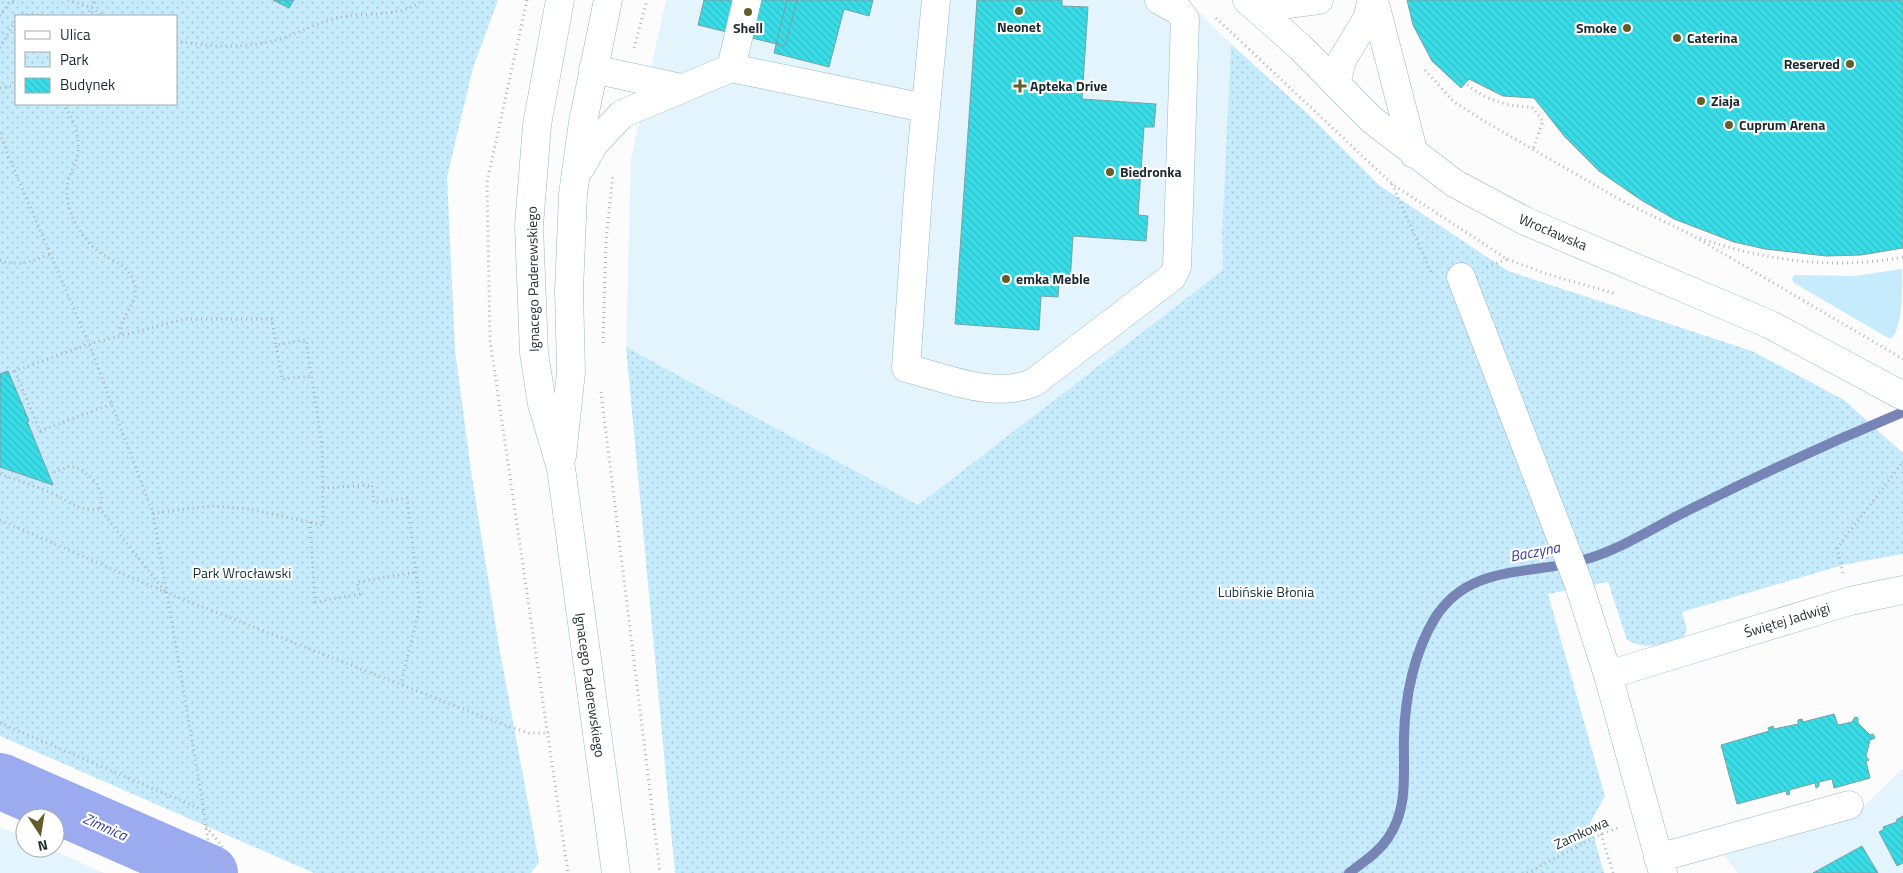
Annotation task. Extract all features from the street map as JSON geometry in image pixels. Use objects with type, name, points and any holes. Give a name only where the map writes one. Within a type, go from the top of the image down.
[{"type":"street","name":"Ignacego Paderewskiego","points":[[560,0],[537,125],[529,226],[534,354],[542,404],[561,468],[616,873]]},
{"type":"street","name":"Ignacego Paderewskiego","points":[[561,468],[571,372],[571,220],[575,178],[593,69],[608,0]]},
{"type":"street","points":[[731,68],[747,0]]},
{"type":"street","points":[[936,0],[925,108],[906,368],[995,390],[1017,389],[1032,383],[1172,278],[1177,267],[1185,20],[1179,11],[1159,0]]},
{"type":"street","points":[[1252,4],[1319,0]]},
{"type":"street","points":[[1336,84],[1342,60],[1367,19],[1373,0]]},
{"type":"street","points":[[1373,0],[1414,154]]},
{"type":"street","name":"Wrocławska","points":[[1252,4],[1300,47],[1372,120],[1454,183],[1496,207],[1769,324],[1902,396]]},
{"type":"street","points":[[575,178],[594,144],[617,117],[731,68],[925,108]]},
{"type":"street","points":[[593,69],[681,88]]},
{"type":"street","points":[[1461,277],[1578,582],[1608,675],[1655,846],[1849,805]]},
{"type":"street","name":"Świętej Jadwigi","points":[[1608,675],[1850,601],[1903,590]]},
{"type":"path","points":[[0,16],[9,3],[15,0]]},
{"type":"path","points":[[68,0],[92,8],[102,15]]},
{"type":"path","points":[[88,15],[96,0]]},
{"type":"path","points":[[178,41],[200,46],[261,44],[281,39],[318,22],[369,13],[390,13],[403,10],[423,0]]},
{"type":"path","points":[[527,0],[487,182],[490,340],[568,873]]},
{"type":"path","points":[[626,76],[647,0]]},
{"type":"path","points":[[18,15],[34,15]]},
{"type":"path","points":[[0,48],[15,21]]},
{"type":"path","points":[[1422,65],[1440,89],[1454,102],[1488,124],[1626,202],[1690,234],[1903,359]]},
{"type":"path","points":[[1456,75],[1472,90],[1492,101],[1512,106],[1532,107],[1543,121],[1533,149]]},
{"type":"path","points":[[0,88],[15,85]]},
{"type":"path","points":[[63,105],[69,111],[76,131],[78,154],[68,180],[66,195],[70,210],[88,242],[102,254],[121,263],[128,270],[134,283],[136,293],[134,302],[121,323],[121,336]]},
{"type":"path","points":[[0,132],[10,160],[89,344],[153,513],[204,810],[206,843],[212,873]]},
{"type":"path","points":[[603,346],[606,242],[614,167]]},
{"type":"path","points":[[1392,184],[1437,286],[1507,259]]},
{"type":"path","points":[[1690,234],[1723,246],[1765,256],[1825,263],[1876,262],[1903,257]]},
{"type":"path","points":[[0,260],[8,264],[24,265],[50,254]]},
{"type":"path","points":[[111,404],[40,431],[15,371],[89,344],[185,319],[272,319],[282,379],[312,376]]},
{"type":"path","points":[[153,513],[212,506],[249,509],[323,525],[322,446],[306,340],[276,345]]},
{"type":"path","points":[[602,384],[660,873]]},
{"type":"path","points":[[1850,601],[1837,548],[1903,462]]},
{"type":"path","points":[[54,472],[70,466],[82,469],[96,482],[102,495],[100,509],[167,593]]},
{"type":"path","points":[[0,474],[51,492],[68,504],[86,510],[100,509]]},
{"type":"path","points":[[323,488],[372,485],[374,503],[407,498],[420,606],[401,684]]},
{"type":"path","points":[[0,520],[167,593],[401,684],[529,733],[549,733]]},
{"type":"path","points":[[310,522],[315,602],[360,594],[357,582],[417,572]]},
{"type":"path","points":[[0,723],[204,810]]},
{"type":"path","points":[[206,826],[222,846],[227,873]]},
{"type":"path","points":[[1601,834],[1613,873]]},
{"type":"path","name":"Zamkowa","points":[[1527,873],[1601,834],[1655,846]]},
{"type":"shaded area","points":[[666,0],[1181,0],[1199,12],[1231,44],[1222,232],[1223,270],[918,505],[626,347],[631,158]]},
{"type":"shaded area","points":[[1903,768],[1903,873],[1738,873],[1721,852],[1855,815]]},
{"type":"shaded area","points":[[0,827],[15,834],[15,858],[65,858],[65,856],[104,873],[0,873]]},
{"type":"green space","name":"Park Wrocławski","points":[[0,0],[498,0],[473,68],[447,177],[455,350],[472,478],[499,646],[539,862],[531,873],[314,873],[0,736]]},
{"type":"green space","name":"Lubińskie Błonia","points":[[1231,44],[1307,113],[1379,185],[1508,271],[1752,351],[1844,400],[1903,453],[1903,554],[1847,564],[1682,612],[1687,629],[1684,637],[1649,646],[1627,640],[1608,582],[1548,594],[1605,796],[1590,823],[1604,873],[675,873],[626,347],[918,505],[1223,270],[1222,232]]},
{"type":"green space","points":[[1902,269],[1900,317],[1898,327],[1890,339],[1794,283],[1792,279],[1794,275],[1854,276]]},
{"type":"building","points":[[273,0],[294,0],[289,8]]},
{"type":"building","name":"Shell","points":[[704,0],[797,0],[785,46],[698,25]]},
{"type":"building","points":[[787,0],[873,0],[869,16],[844,9],[829,67],[774,53]]},
{"type":"building","points":[[977,0],[1062,0],[1062,6],[1088,7],[1082,99],[1156,104],[1154,127],[1144,127],[1138,215],[1148,216],[1146,241],[1073,236],[1070,283],[1059,282],[1058,297],[1041,296],[1039,330],[955,324]]},
{"type":"building","name":"Cuprum Arena","points":[[1407,0],[1903,0],[1903,248],[1861,255],[1826,256],[1765,249],[1734,242],[1674,219],[1641,200],[1599,171],[1565,137],[1534,98],[1503,96],[1469,79],[1461,88],[1432,61],[1413,25]]},
{"type":"building","points":[[8,371],[53,485],[0,467],[0,374]]},
{"type":"building","points":[[1834,714],[1838,725],[1852,722],[1855,717],[1858,718],[1858,723],[1870,735],[1873,734],[1875,738],[1870,740],[1866,756],[1869,760],[1866,761],[1870,778],[1834,788],[1832,779],[1819,782],[1819,786],[1816,788],[1815,783],[1789,790],[1790,794],[1787,795],[1786,791],[1737,804],[1721,745],[1769,731],[1768,728],[1773,726],[1774,729],[1798,724],[1798,720],[1802,719],[1803,722]]},
{"type":"building","points":[[1903,816],[1903,863],[1897,866],[1879,832],[1884,829],[1883,827],[1897,822],[1896,820]]},
{"type":"building","points":[[1862,846],[1878,873],[1813,873]]},
{"type":"waterway","name":"Baczyna","points":[[1349,873],[1380,848],[1395,826],[1404,789],[1406,706],[1412,675],[1421,645],[1435,618],[1449,600],[1465,588],[1502,574],[1563,565],[1612,550],[1746,482],[1903,412]]},
{"type":"waterway","name":"Zimnica","points":[[0,781],[210,873]]},
{"type":"place","name":"Neonet","points":[[1019,11]]},
{"type":"place","name":"Shell","points":[[748,12]]},
{"type":"place","name":"Smoke","points":[[1627,28]]},
{"type":"place","name":"Caterina","points":[[1677,38]]},
{"type":"place","name":"Reserved","points":[[1850,64]]},
{"type":"place","name":"Apteka Drive","points":[[1020,86]]},
{"type":"place","name":"Ziaja","points":[[1701,101]]},
{"type":"place","name":"Cuprum Arena","points":[[1729,125]]},
{"type":"place","name":"Biedronka","points":[[1110,172]]},
{"type":"place","name":"emka Meble","points":[[1006,279]]}]
